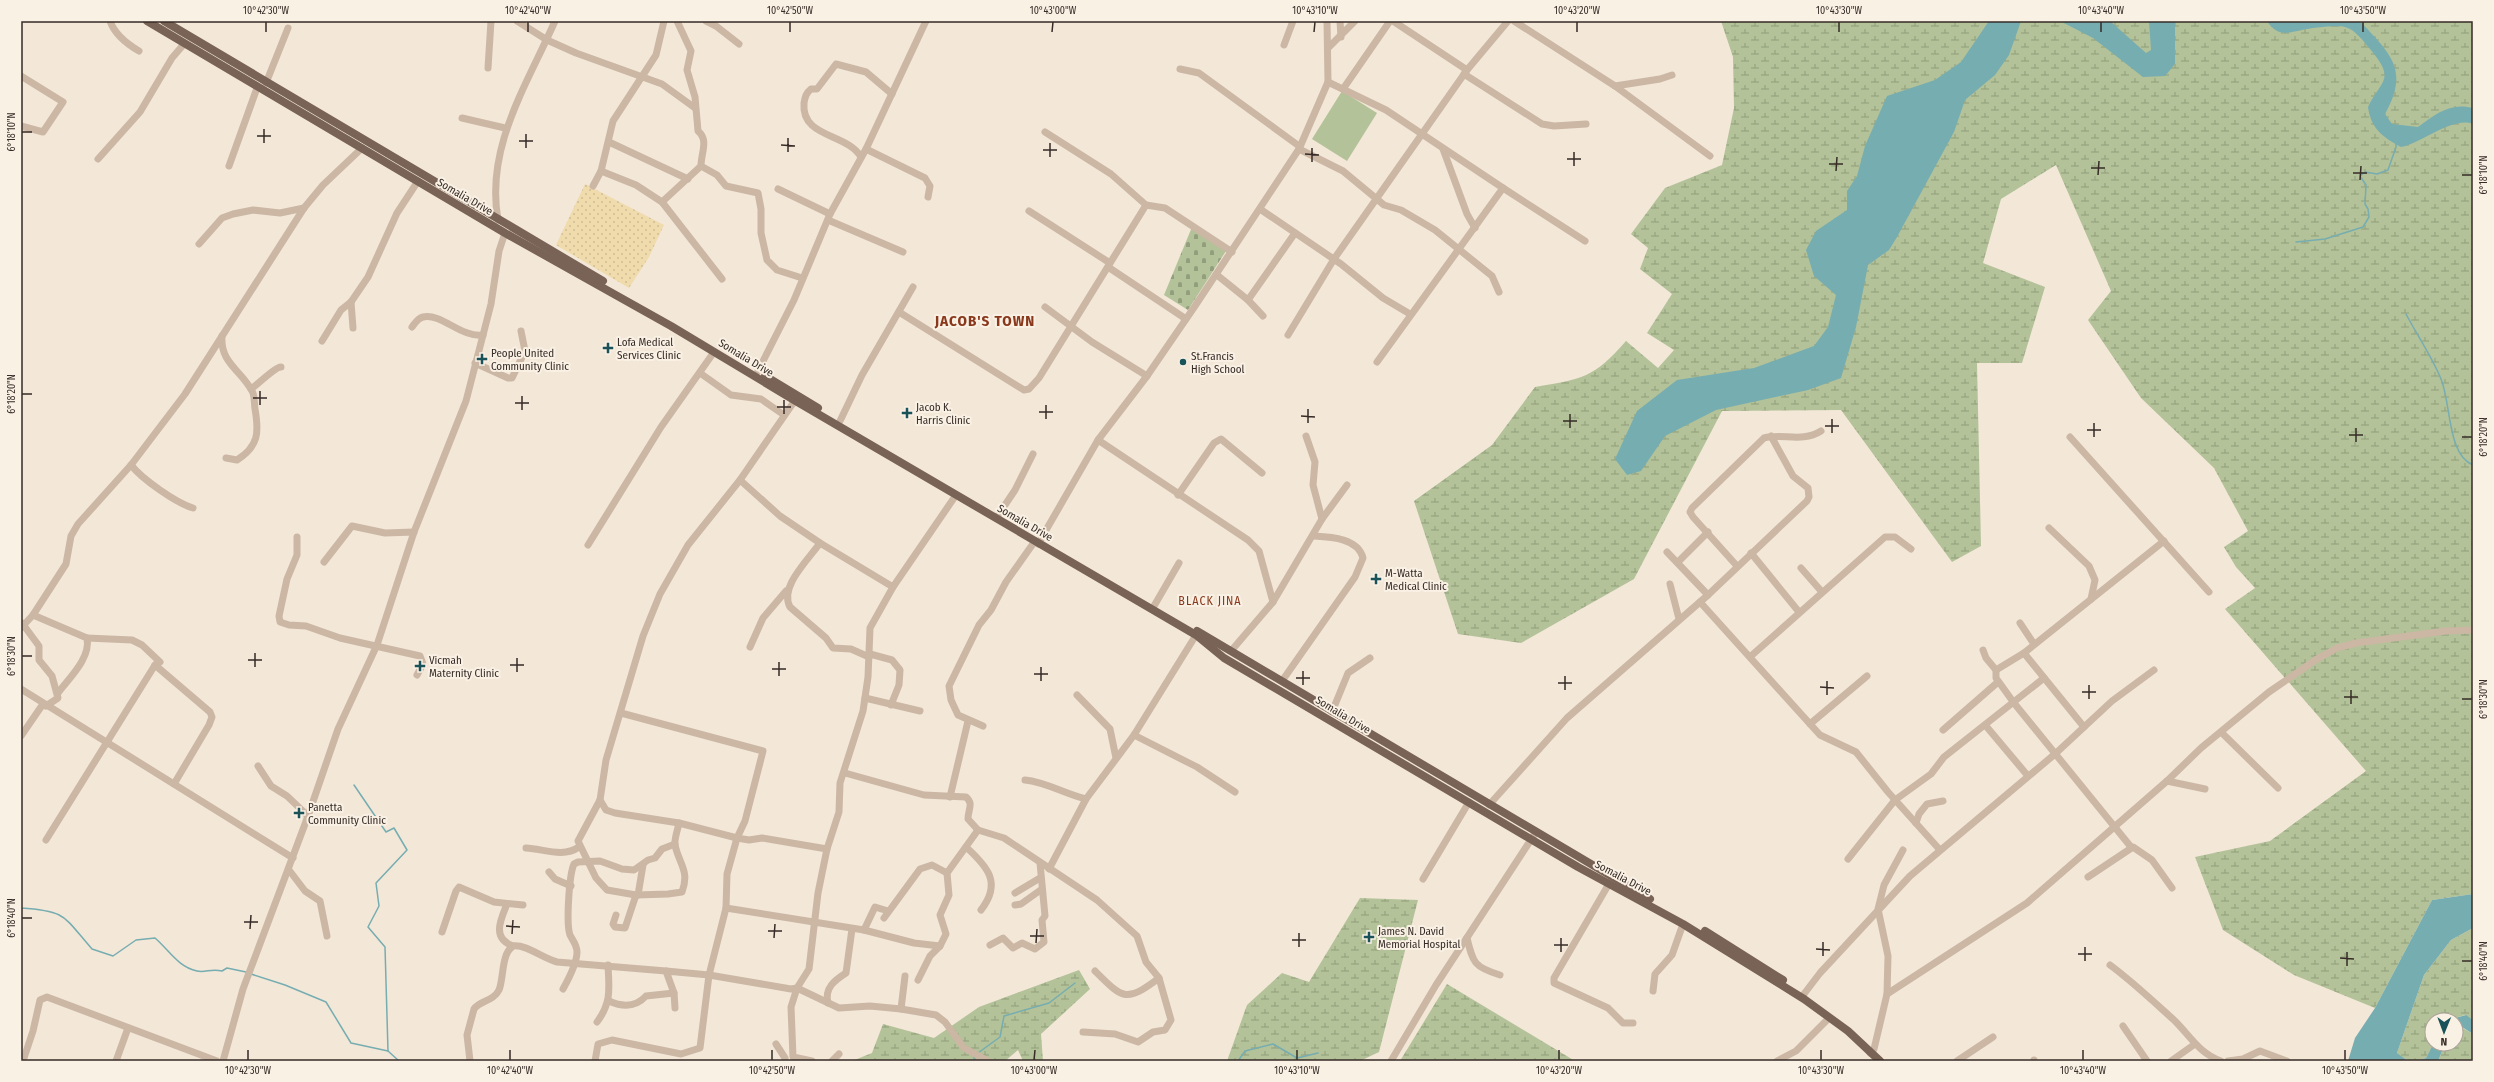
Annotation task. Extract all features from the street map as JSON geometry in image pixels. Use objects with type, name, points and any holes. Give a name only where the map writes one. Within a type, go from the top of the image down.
[{"type":"main road","name":"Somalia Drive","points":[[146,21],[257,88],[362,148],[505,233],[840,422],[999,514],[1038,541],[1196,635],[1224,658],[1469,802],[1534,836],[1757,962],[1804,994],[1872,1051],[1880,1061]]},
{"type":"main road","name":"Somalia Drive","points":[[164,21],[498,220],[758,371],[796,398],[956,495],[1154,606],[1489,805],[1578,867],[1610,882],[1683,924],[1804,999],[1886,1061]]},
{"type":"street","points":[[110,21],[116,32],[139,51]]},
{"type":"street","points":[[488,68],[491,21]]},
{"type":"street","points":[[517,21],[547,40],[576,53],[642,75],[671,90],[695,108]]},
{"type":"street","points":[[498,220],[495,194],[497,164],[505,128],[556,21]]},
{"type":"street","points":[[593,186],[601,171],[613,121],[656,55],[664,21]]},
{"type":"street","points":[[662,202],[701,166],[704,140],[703,135],[698,131],[695,97],[687,70],[691,51],[677,21]]},
{"type":"street","points":[[706,21],[716,26],[739,44]]},
{"type":"street","points":[[758,371],[794,300],[829,217],[866,149],[925,21]]},
{"type":"street","points":[[1284,44],[1293,21]]},
{"type":"street","points":[[982,726],[968,721],[958,715],[953,706],[949,686],[979,625],[992,610],[1006,582],[1038,541],[1098,440],[1147,376],[1217,275],[1307,135],[1328,82],[1327,21]]},
{"type":"street","points":[[1340,21],[1341,37]]},
{"type":"street","points":[[1328,48],[1356,21]]},
{"type":"street","points":[[1344,89],[1391,21],[1542,124],[1554,126],[1586,124]]},
{"type":"street","points":[[1288,335],[1334,259],[1465,72],[1508,21]]},
{"type":"street","points":[[1514,21],[1615,86],[1710,156]]},
{"type":"street","points":[[266,83],[288,28]]},
{"type":"street","points":[[98,159],[140,112],[172,58],[184,44]]},
{"type":"street","points":[[861,157],[850,144],[821,132],[806,119],[804,110],[805,96],[811,90],[817,89],[836,64],[866,72],[892,94]]},
{"type":"street","points":[[1180,69],[1199,73],[1299,148],[1343,171],[1376,200],[1400,210],[1435,230],[1492,276],[1499,292]]},
{"type":"street","points":[[1615,86],[1660,79],[1672,75]]},
{"type":"street","points":[[21,76],[63,102],[43,132],[21,126]]},
{"type":"street","points":[[1328,82],[1386,110],[1443,149],[1585,241]]},
{"type":"street","points":[[229,166],[257,88]]},
{"type":"street","points":[[462,118],[505,128]]},
{"type":"street","points":[[1045,132],[1111,174],[1146,205],[1166,208],[1232,252]]},
{"type":"street","points":[[609,142],[688,179]]},
{"type":"street","points":[[58,693],[52,676],[40,663],[40,646],[22,625],[33,615],[67,562],[70,532],[131,465],[185,394],[304,208],[323,185],[362,148]]},
{"type":"street","points":[[866,149],[925,178],[930,186],[928,197]]},
{"type":"street","points":[[1443,149],[1467,214],[1476,228]]},
{"type":"street","points":[[1452,173],[1460,160]]},
{"type":"street","points":[[701,166],[717,175],[726,186],[758,193],[761,209],[761,233],[767,260],[777,270],[802,278]]},
{"type":"street","points":[[601,171],[632,183],[662,202],[722,280]]},
{"type":"street","points":[[322,341],[341,310],[351,302],[368,277],[397,213],[418,181]]},
{"type":"street","points":[[1377,362],[1410,314],[1476,228],[1503,188]]},
{"type":"street","points":[[778,189],[829,217],[903,252]]},
{"type":"street","points":[[899,312],[1024,390],[1029,390],[1039,378],[1146,205]]},
{"type":"street","points":[[199,244],[222,218],[232,214],[253,210],[280,213],[304,208]]},
{"type":"street","points":[[1260,209],[1334,259],[1383,298],[1410,314]]},
{"type":"street","points":[[1028,211],[1186,319]]},
{"type":"street","points":[[223,1061],[243,989],[289,870],[338,729],[377,645],[414,532],[466,401],[483,335],[505,233]]},
{"type":"street","points":[[1248,300],[1295,233]]},
{"type":"street","points":[[1217,275],[1248,300],[1263,316]]},
{"type":"street","points":[[840,422],[862,375],[913,287]]},
{"type":"street","points":[[351,302],[353,328]]},
{"type":"street","points":[[1045,307],[1092,342],[1147,376]]},
{"type":"street","points":[[412,327],[419,319],[428,317],[466,334],[483,335]]},
{"type":"street","points":[[475,363],[512,378],[525,351],[521,331]]},
{"type":"street","points":[[222,336],[222,350],[227,361],[251,389],[258,427],[253,445],[237,460],[226,458]]},
{"type":"street","points":[[588,545],[658,432],[714,352]]},
{"type":"street","points":[[251,389],[270,375],[274,369],[280,367]]},
{"type":"street","points":[[700,372],[731,395],[761,399],[784,415]]},
{"type":"street","points":[[680,823],[675,844],[685,867],[685,884],[682,892],[664,895],[637,895],[607,890],[596,878],[589,862],[579,847],[579,835],[588,824],[600,800],[606,760],[643,636],[660,594],[688,545],[740,480],[796,398]]},
{"type":"street","points":[[1737,566],[1693,516],[1690,512],[1692,508],[1764,438],[1771,436],[1797,439],[1814,435],[1821,431]]},
{"type":"street","points":[[1306,436],[1315,462],[1313,485],[1322,519]]},
{"type":"street","points":[[1489,805],[1567,718],[1708,595],[1750,553],[1807,501],[1810,497],[1808,488],[1793,476],[1771,436]]},
{"type":"street","points":[[2070,437],[2209,592]]},
{"type":"street","points":[[1178,495],[1214,443],[1221,439],[1262,473]]},
{"type":"street","points":[[1098,440],[1178,495],[1248,540],[1259,551],[1273,602]]},
{"type":"street","points":[[999,514],[1015,490],[1033,454]]},
{"type":"street","points":[[131,465],[140,474],[174,498],[193,508]]},
{"type":"street","points":[[740,480],[780,516],[820,543],[893,587]]},
{"type":"street","points":[[1231,651],[1273,602],[1322,519],[1347,485]]},
{"type":"street","points":[[793,1057],[791,1007],[797,988],[809,969],[814,922],[827,849],[837,821],[840,783],[845,773],[865,698],[870,628],[893,587],[956,495]]},
{"type":"street","points":[[324,562],[352,526],[385,533],[414,532]]},
{"type":"street","points":[[2049,528],[2089,566],[2094,573],[2091,600]]},
{"type":"street","points":[[1678,562],[1708,532]]},
{"type":"street","points":[[1282,681],[1355,577],[1363,558],[1359,548],[1347,542],[1313,536]]},
{"type":"street","points":[[298,537],[298,555],[287,579],[279,616],[280,622],[292,626],[306,626],[340,638],[377,645],[420,656],[423,664],[417,675]]},
{"type":"street","points":[[1751,656],[1885,537],[1895,537],[1911,549]]},
{"type":"street","points":[[1996,670],[2024,653],[2164,541]]},
{"type":"street","points":[[750,647],[763,618],[786,591],[820,543]]},
{"type":"street","points":[[1667,552],[1708,595]]},
{"type":"street","points":[[1750,553],[1799,612]]},
{"type":"street","points":[[1154,606],[1179,563]]},
{"type":"street","points":[[1801,568],[1822,592]]},
{"type":"street","points":[[1670,584],[1679,619]]},
{"type":"street","points":[[786,591],[790,607],[826,638],[833,648],[851,649],[869,656],[892,660],[900,670],[899,685],[891,705]]},
{"type":"street","points":[[1700,602],[1751,656],[1824,738],[1845,745],[1856,752],[1895,800],[1940,850]]},
{"type":"street","points":[[33,615],[87,638],[117,638],[138,642],[160,662],[155,665],[46,840]]},
{"type":"street","points":[[2020,623],[2034,644]]},
{"type":"street","points":[[1887,994],[2027,903],[2167,781],[2201,748],[2222,733],[2269,692],[2317,659],[2337,648],[2363,642],[2446,631],[2473,630]]},
{"type":"street","points":[[1049,869],[1086,799],[1134,735],[1196,635]]},
{"type":"street","points":[[21,736],[44,705],[58,698],[58,693],[85,656],[88,648],[87,638]]},
{"type":"street","points":[[1983,650],[1986,658],[1996,670],[1998,682],[2014,703],[2131,847],[2152,860],[2172,888]]},
{"type":"street","points":[[2024,653],[2084,727]]},
{"type":"street","points":[[1332,712],[1348,673],[1370,658]]},
{"type":"street","points":[[155,665],[206,709],[212,717],[210,725],[174,784]]},
{"type":"street","points":[[1804,994],[1878,909],[1910,876],[2055,754],[2112,701],[2154,670]]},
{"type":"street","points":[[1810,724],[1867,676]]},
{"type":"street","points":[[1848,859],[1895,800],[1931,774],[1944,757],[1986,726],[2044,678]]},
{"type":"street","points":[[1943,730],[1998,682]]},
{"type":"street","points":[[21,689],[44,705],[293,858]]},
{"type":"street","points":[[1076,695],[1110,729],[1116,758]]},
{"type":"street","points":[[865,698],[920,711]]},
{"type":"street","points":[[595,1061],[598,1044],[612,1040],[682,1054],[700,1048],[709,975],[726,908],[727,874],[737,838],[745,821],[762,751],[621,713]]},
{"type":"street","points":[[950,797],[968,721]]},
{"type":"street","points":[[1986,726],[2028,776]]},
{"type":"street","points":[[2222,733],[2278,788]]},
{"type":"street","points":[[1134,735],[1197,767],[1235,792]]},
{"type":"street","points":[[258,766],[271,786],[288,796],[308,816]]},
{"type":"street","points":[[845,773],[924,795],[966,797],[970,800],[971,806],[968,819],[978,830],[1004,838],[1040,864],[1097,900],[1137,936],[1146,962],[1159,978],[1171,1020],[1164,1030],[1153,1032],[1134,1042],[1115,1034],[1083,1032]]},
{"type":"street","points":[[1025,780],[1040,782],[1064,794],[1086,799]]},
{"type":"street","points":[[2167,781],[2205,789]]},
{"type":"street","points":[[600,800],[606,810],[680,823],[737,838],[749,840],[762,838],[827,849]]},
{"type":"street","points":[[1916,823],[1919,814],[1927,804],[1943,801]]},
{"type":"street","points":[[1423,879],[1469,802]]},
{"type":"street","points":[[918,980],[930,956],[940,946],[946,934],[940,915],[949,895],[947,873],[978,830]]},
{"type":"street","points":[[1391,1061],[1467,938],[1534,836]]},
{"type":"street","points":[[563,989],[571,974],[573,962],[577,954],[577,947],[570,934],[567,911],[574,864],[578,862],[606,862],[628,871],[643,865],[648,860],[655,858],[662,849],[675,844]]},
{"type":"street","points":[[526,848],[570,853],[579,847]]},
{"type":"street","points":[[966,847],[988,871],[992,881],[992,889],[981,910]]},
{"type":"street","points":[[2088,877],[2131,847]]},
{"type":"street","points":[[1872,1051],[1887,994],[1888,956],[1878,909],[1884,885],[1903,850]]},
{"type":"street","points":[[990,945],[1002,938],[1014,948],[1022,943],[1035,949],[1044,942],[1042,924],[1045,916],[1040,878],[1040,864]]},
{"type":"street","points":[[616,915],[613,924],[614,927],[626,928],[637,895],[643,865]]},
{"type":"street","points":[[884,918],[920,869],[932,865],[947,873]]},
{"type":"street","points":[[289,870],[305,891],[320,901],[327,936]]},
{"type":"street","points":[[549,872],[555,879],[571,886]]},
{"type":"street","points":[[1015,893],[1040,878]]},
{"type":"street","points":[[1610,882],[1554,978],[1554,983],[1608,1008],[1623,1023],[1633,1023]]},
{"type":"street","points":[[442,932],[458,888],[465,888],[494,902],[523,905]]},
{"type":"street","points":[[1015,904],[1021,904],[1042,888]]},
{"type":"street","points":[[507,904],[500,923],[499,933],[504,942],[513,946],[526,948],[542,958],[557,962],[573,962],[709,975],[774,987],[797,988],[828,1003],[843,1008],[870,1006],[900,1008],[924,1012],[942,1018],[960,1044],[969,1051],[988,1061]]},
{"type":"street","points":[[864,930],[875,907],[888,911]]},
{"type":"street","points":[[726,908],[864,930],[914,943],[940,946]]},
{"type":"street","points":[[1653,992],[1655,974],[1672,955],[1683,924]]},
{"type":"street","points":[[828,1003],[827,993],[832,983],[846,973],[852,929]]},
{"type":"street","points":[[1467,938],[1472,959],[1475,964],[1500,975]]},
{"type":"street","points":[[470,1061],[467,1035],[474,1009],[496,996],[501,984],[507,953],[513,946]]},
{"type":"street","points":[[597,1022],[605,1011],[609,1001],[608,965]]},
{"type":"street","points":[[2110,965],[2132,982],[2176,1022],[2195,1044],[2221,1061]]},
{"type":"street","points":[[666,971],[674,992],[675,1008]]},
{"type":"street","points":[[1095,971],[1117,991],[1128,996],[1135,995],[1159,978]]},
{"type":"street","points":[[900,1008],[905,976]]},
{"type":"street","points":[[609,1001],[621,1006],[629,1006],[641,1002],[646,996],[674,992]]},
{"type":"street","points":[[23,1061],[33,1031],[40,1000],[44,997],[217,1061]]},
{"type":"street","points":[[1777,1061],[1796,1051],[1829,1018]]},
{"type":"street","points":[[2123,1026],[2147,1061]]},
{"type":"street","points":[[116,1061],[128,1028]]},
{"type":"street","points":[[1957,1061],[1994,1037]]},
{"type":"street","points":[[776,1044],[783,1060],[793,1057],[812,1061]]},
{"type":"street","points":[[2171,1061],[2195,1044]]},
{"type":"street","points":[[2228,1061],[2243,1059],[2260,1051],[2287,1061]]},
{"type":"street","points":[[832,1061],[839,1054]]},
{"type":"green space","points":[[1721,21],[2473,21],[2473,894],[2432,900],[2375,1008],[2294,975],[2223,930],[2195,857],[2270,841],[2366,771],[2225,609],[2255,588],[2236,567],[2224,547],[2248,531],[2214,468],[2141,398],[2088,320],[2111,291],[2056,165],[2001,199],[1983,263],[2045,287],[2022,363],[1977,363],[1981,546],[1952,562],[1841,410],[1722,411],[1634,579],[1521,643],[1458,634],[1414,501],[1492,445],[1535,387],[1576,379],[1596,370],[1605,363],[1626,341],[1658,368],[1674,350],[1647,333],[1672,294],[1640,269],[1648,248],[1631,234],[1665,188],[1722,165],[1734,108],[1733,57]]},
{"type":"green space","points":[[1342,91],[1377,113],[1347,161],[1312,139]]},
{"type":"green space","points":[[1192,227],[1226,251],[1188,310],[1164,295]]},
{"type":"green space","points":[[1360,898],[1418,900],[1379,1052],[1360,1061],[1227,1061],[1247,1005],[1282,973],[1309,982]]},
{"type":"green space","points":[[2473,928],[2473,1020],[2464,1015],[2464,1012],[2424,1012],[2424,1052],[2429,1052],[2426,1058],[2414,1061],[2407,1060],[2397,1053],[2424,975],[2451,940]]},
{"type":"green space","points":[[1079,970],[1090,989],[1041,1034],[1043,1061],[1023,1061],[1018,1050],[1005,1061],[852,1061],[872,1053],[883,1024],[934,1038],[979,1007]]},
{"type":"green space","points":[[1447,984],[1575,1061],[1400,1061]]},
{"type":"green space","points":[[2464,1029],[2473,1034],[2473,1061],[2438,1061],[2442,1052],[2464,1052]]},
{"type":"sand","points":[[585,184],[664,225],[649,257],[629,288],[556,245]]},
{"type":"water","points":[[1989,21],[2021,21],[2009,55],[1995,75],[1965,100],[1954,132],[1889,250],[1868,265],[1856,327],[1841,378],[1808,390],[1716,410],[1665,436],[1641,471],[1627,475],[1615,459],[1637,411],[1677,380],[1754,368],[1814,346],[1828,327],[1836,295],[1814,276],[1806,250],[1816,231],[1847,210],[1847,191],[1857,176],[1865,146],[1887,96],[1935,80],[1961,62]]},
{"type":"water","points":[[2060,21],[2110,21],[2146,53],[2151,50],[2149,21],[2175,21],[2175,64],[2165,76],[2143,77],[2093,38]]},
{"type":"water","points":[[2267,21],[2360,21],[2388,53],[2393,63],[2396,74],[2396,85],[2385,114],[2392,124],[2418,127],[2444,110],[2465,107],[2473,108],[2473,124],[2456,124],[2409,145],[2401,147],[2383,136],[2372,121],[2368,107],[2382,85],[2384,79],[2383,67],[2356,33],[2349,28],[2336,26],[2283,33],[2275,30]]},
{"type":"water","points":[[2473,894],[2473,928],[2451,940],[2424,975],[2397,1053],[2408,1061],[2348,1061],[2355,1038],[2375,1008],[2432,900]]},
{"type":"water","points":[[2466,1015],[2473,1020],[2473,1034],[2464,1028],[2464,1016]]},
{"type":"water","points":[[2429,1052],[2442,1052],[2438,1061],[2416,1061],[2426,1058]]},
{"type":"waterway","points":[[2296,242],[2325,239],[2363,227],[2369,217],[2368,209],[2365,204],[2366,185],[2360,176],[2365,172],[2377,174],[2388,170],[2396,147],[2396,142]]},
{"type":"waterway","points":[[2406,314],[2429,354],[2441,379],[2451,427],[2458,451],[2473,465]]},
{"type":"waterway","points":[[354,785],[386,832],[394,828],[407,850],[376,883],[379,906],[368,927],[385,947],[388,1051],[399,1061]]},
{"type":"waterway","points":[[21,908],[47,911],[63,917],[92,949],[113,956],[136,940],[155,938],[174,958],[190,969],[197,971],[222,971],[227,968],[246,972]]},
{"type":"waterway","points":[[251,974],[285,985],[326,1002],[351,1043],[388,1051]]},
{"type":"waterway","points":[[978,1053],[1000,1037],[1004,1016],[1049,1003],[1075,983]]},
{"type":"waterway","points":[[1238,1061],[1245,1051],[1273,1044],[1297,1058],[1318,1053]]},
{"type":"waterway","points":[[974,1056],[974,1061]]},
{"type":"place","name":"Lofa Medical Services Clinic","points":[[608,348]]},
{"type":"place","name":"People United Community Clinic","points":[[482,359]]},
{"type":"place","name":"St.Francis High School","points":[[1183,362]]},
{"type":"place","name":"Jacob K. Harris Clinic","points":[[907,413]]},
{"type":"place","name":"M-Watta Medical Clinic","points":[[1376,579]]},
{"type":"place","name":"Vicmah Maternity Clinic","points":[[420,666]]},
{"type":"place","name":"Panetta Community Clinic","points":[[299,813]]},
{"type":"place","name":"James N. David Memorial Hospital","points":[[1369,937]]},
{"type":"district","name":"JACOB'S TOWN","points":[[985,321]]},
{"type":"district","name":"BLACK JINA","points":[[1210,601]]}]
